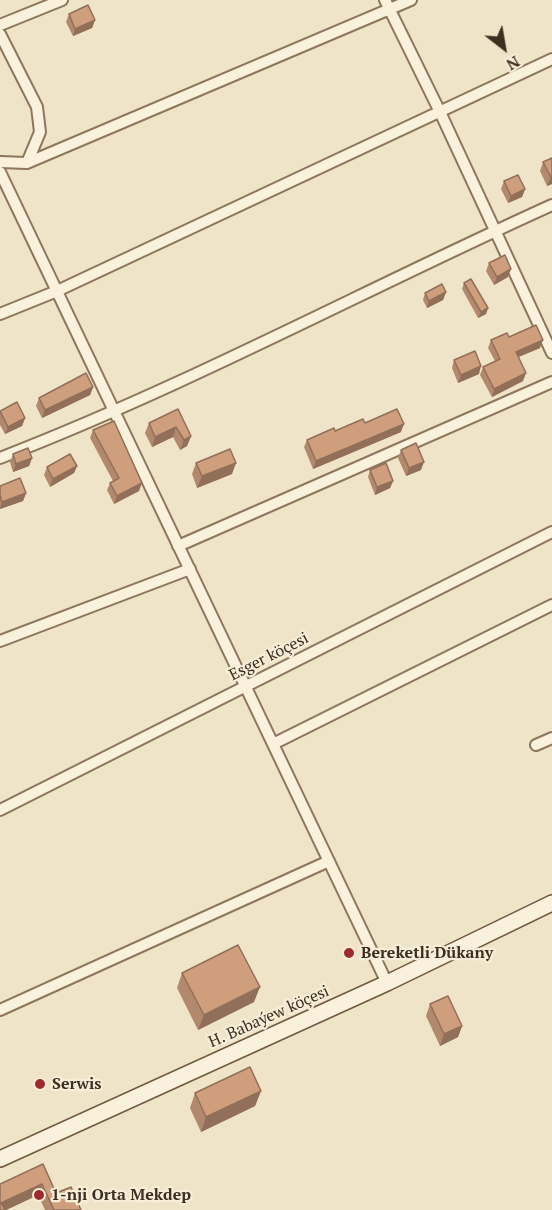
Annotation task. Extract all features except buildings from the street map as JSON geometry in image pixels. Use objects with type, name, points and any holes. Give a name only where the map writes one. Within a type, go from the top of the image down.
[{"type":"street","points":[[0,26],[62,0]]},
{"type":"street","points":[[0,162],[27,163],[387,5],[411,0]]},
{"type":"street","points":[[387,5],[440,112],[552,354]]},
{"type":"street","points":[[0,34],[37,107],[40,132],[27,163]]},
{"type":"street","points":[[0,314],[57,291],[552,59]]},
{"type":"street","points":[[0,172],[387,983]]},
{"type":"street","points":[[0,458],[114,411],[338,308],[552,205]]},
{"type":"street","points":[[178,546],[552,382]]},
{"type":"street","name":"Esger köçesi","points":[[0,810],[552,532]]},
{"type":"street","points":[[0,641],[190,569]]},
{"type":"street","points":[[273,744],[552,605]]},
{"type":"street","points":[[536,746],[552,738]]},
{"type":"street","points":[[0,1010],[329,861]]},
{"type":"street","name":"H. Babaýew köçesi","points":[[0,1159],[387,983],[552,903]]},
{"type":"place","name":"Bereketli Dükany","points":[[349,953]]},
{"type":"place","name":"Serwis","points":[[40,1084]]},
{"type":"place","name":"1-nji Orta Mekdep","points":[[39,1195]]}]
